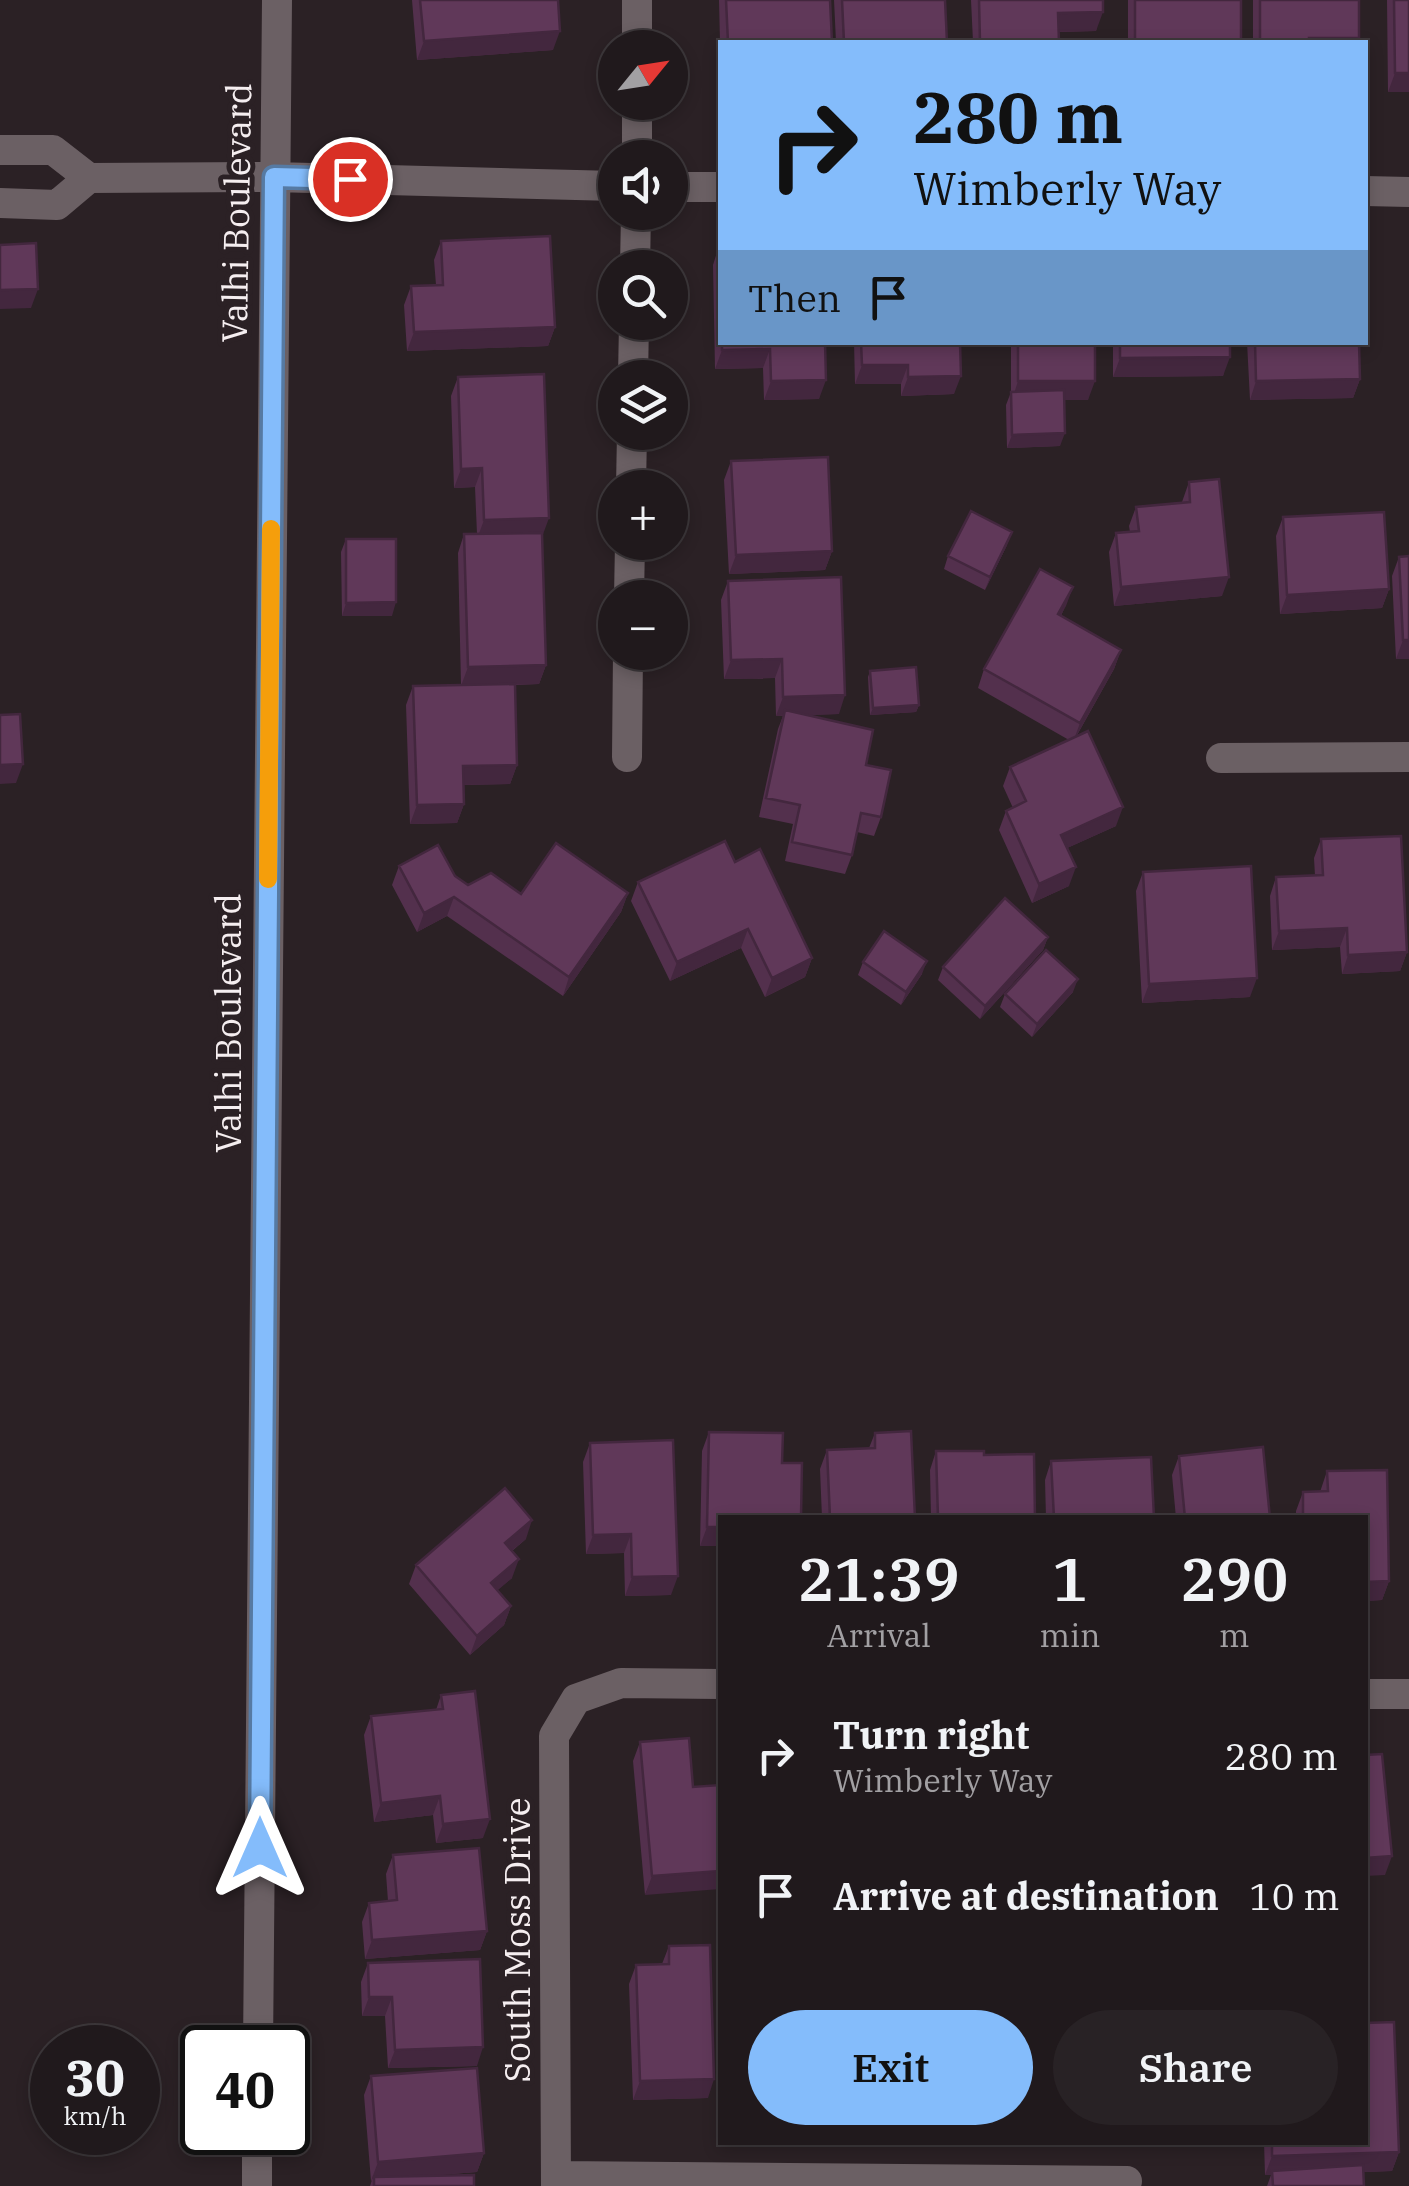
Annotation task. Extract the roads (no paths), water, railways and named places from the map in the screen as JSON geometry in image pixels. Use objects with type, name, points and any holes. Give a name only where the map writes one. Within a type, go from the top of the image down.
[{"type":"street","name":"Valhi Boulevard","points":[[258,2025],[277,0]]},
{"type":"street","points":[[637,0],[637,30]]},
{"type":"street","points":[[0,150],[52,150],[89,178],[274,177],[598,186]]},
{"type":"street","points":[[0,203],[56,205],[89,178]]},
{"type":"street","points":[[688,187],[718,187]]},
{"type":"street","points":[[1368,192],[1409,192]]},
{"type":"street","points":[[626,757],[628,670]]},
{"type":"street","points":[[1221,758],[1409,757]]},
{"type":"street","name":"South Moss Drive","points":[[556,2181],[554,1736],[576,1699],[621,1682],[718,1684]]},
{"type":"street","points":[[1368,1694],[1409,1694]]},
{"type":"street","points":[[257,2155],[257,2186]]},
{"type":"street","points":[[556,2181],[1127,2181]]}]
